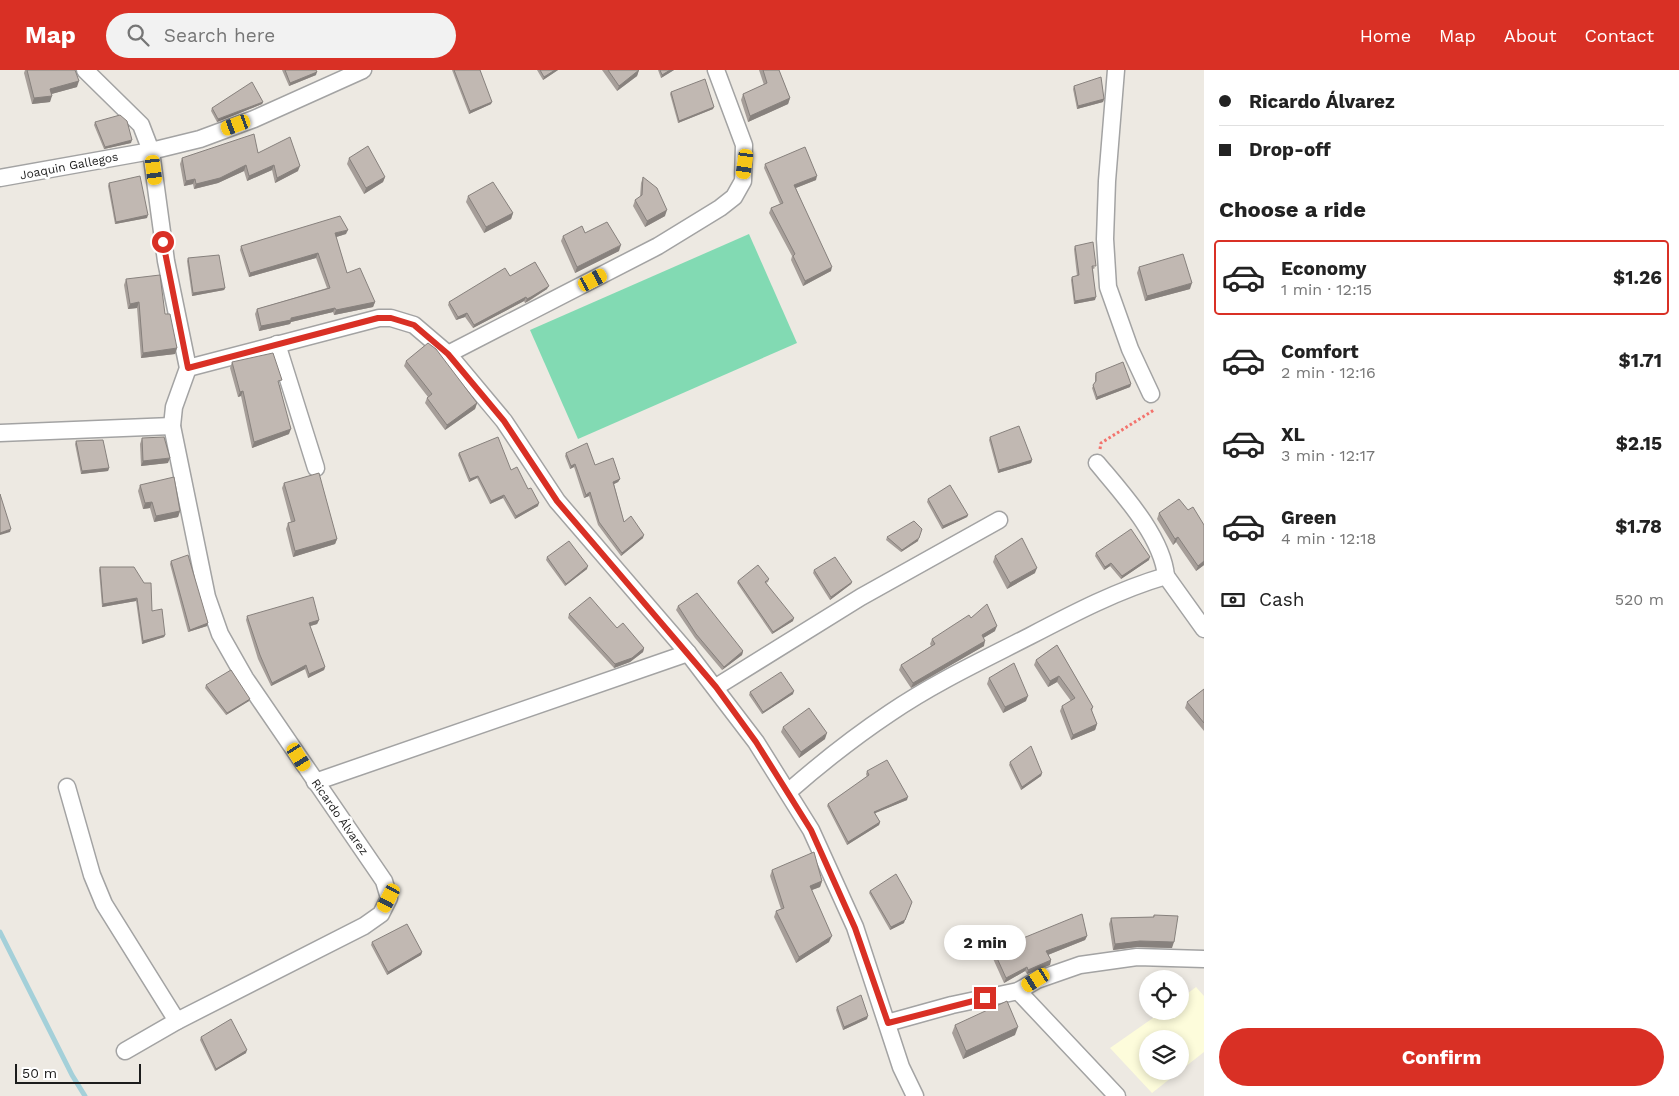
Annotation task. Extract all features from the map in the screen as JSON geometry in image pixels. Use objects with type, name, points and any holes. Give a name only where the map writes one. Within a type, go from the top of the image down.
[{"type":"street","points":[[86,70],[142,125],[152,151],[166,261],[188,368],[378,318],[391,318],[414,325],[448,354],[504,421],[557,501],[716,687],[788,792],[811,830],[855,928],[901,1067],[915,1096]]},
{"type":"street","name":"Joaquin Gallegos","points":[[0,178],[152,151],[200,138],[254,119],[363,70]]},
{"type":"street","points":[[448,354],[658,246],[720,208],[734,197],[742,181],[744,145],[716,70]]},
{"type":"street","points":[[1116,70],[1105,239],[1108,287],[1130,349],[1151,394]]},
{"type":"street","points":[[277,344],[316,468]]},
{"type":"street","name":"Ricardo Álvarez","points":[[125,1051],[177,1021],[364,926],[381,914],[389,898],[384,881],[245,678],[220,634],[207,597],[172,426],[174,407],[188,368]]},
{"type":"street","points":[[0,433],[43,433],[172,426]]},
{"type":"street","points":[[1097,463],[1119,488],[1143,523],[1160,552],[1166,576],[1204,629]]},
{"type":"street","points":[[716,687],[861,597],[999,520]]},
{"type":"street","points":[[788,792],[817,767],[890,713],[939,683],[1083,608],[1145,582],[1166,576]]},
{"type":"street","points":[[315,782],[688,653]]},
{"type":"street","points":[[67,786],[92,875],[104,904],[177,1021]]},
{"type":"street","points":[[888,1023],[952,1005],[1018,991],[1036,980],[1080,965],[1137,957],[1204,959]]},
{"type":"street","points":[[1018,991],[1118,1096]]},
{"type":"path","points":[[1097,463],[1102,443],[1157,408],[1151,394]]},
{"type":"shaded area","points":[[1196,987],[1204,996],[1204,1052],[1189,1064],[1189,1030],[1139,1030],[1139,1079],[1110,1048],[1150,1020],[1189,1020],[1189,992]]},
{"type":"shaded area","points":[[1140,1080],[1169,1080],[1152,1093]]},
{"type":"green space","points":[[749,234],[797,343],[578,439],[530,330]]},
{"type":"building","points":[[27,70],[75,70],[79,81],[50,89],[52,96],[34,98]]},
{"type":"building","points":[[285,70],[316,70],[317,72],[290,83]]},
{"type":"building","points":[[454,70],[480,70],[492,102],[470,111]]},
{"type":"building","points":[[540,70],[555,70],[544,77]]},
{"type":"building","points":[[608,70],[639,70],[619,86]]},
{"type":"building","points":[[660,70],[670,70],[662,75]]},
{"type":"building","points":[[763,70],[779,70],[790,98],[750,116],[743,94],[767,83]]},
{"type":"building","points":[[1101,77],[1104,99],[1078,106],[1074,86]]},
{"type":"building","points":[[705,79],[714,107],[679,121],[671,92]]},
{"type":"building","points":[[252,82],[263,102],[218,119],[212,108]]},
{"type":"building","points":[[120,115],[127,121],[132,140],[105,147],[95,122]]},
{"type":"building","points":[[254,134],[258,153],[290,137],[300,166],[277,178],[274,165],[249,176],[246,165],[220,178],[196,184],[195,179],[186,181],[182,158]]},
{"type":"building","points":[[368,146],[385,177],[366,188],[349,158]]},
{"type":"building","points":[[805,147],[817,176],[794,185],[832,267],[805,281],[793,256],[795,254],[771,208],[783,203],[765,164]]},
{"type":"building","points":[[140,176],[148,215],[116,222],[109,183]]},
{"type":"building","points":[[643,177],[657,188],[667,210],[647,221],[635,200],[642,195]]},
{"type":"building","points":[[493,182],[513,213],[486,227],[468,196]]},
{"type":"building","points":[[340,216],[348,230],[335,233],[347,273],[360,268],[375,302],[336,310],[335,308],[261,326],[257,309],[330,288],[318,253],[250,273],[241,246]]},
{"type":"building","points":[[607,222],[621,245],[577,267],[563,236],[582,226],[585,233]]},
{"type":"building","points":[[1093,242],[1096,266],[1092,266],[1096,297],[1075,301],[1072,277],[1079,275],[1075,246]]},
{"type":"building","points":[[1183,254],[1192,283],[1147,296],[1139,267]]},
{"type":"building","points":[[219,255],[225,288],[193,293],[188,258]]},
{"type":"building","points":[[535,262],[549,286],[474,325],[467,313],[458,317],[449,302],[505,268],[510,276]]},
{"type":"building","points":[[160,275],[165,314],[170,314],[177,348],[143,353],[139,302],[130,304],[126,279]]},
{"type":"building","points":[[428,343],[436,349],[477,403],[447,425],[427,398],[432,394],[406,361]]},
{"type":"building","points":[[273,353],[282,380],[278,381],[291,429],[254,442],[243,391],[240,392],[232,362]]},
{"type":"building","points":[[1123,362],[1131,384],[1097,397],[1093,385],[1096,381],[1096,373]]},
{"type":"building","points":[[1019,426],[1032,460],[999,470],[990,437]]},
{"type":"building","points":[[164,437],[170,458],[143,461],[142,438]]},
{"type":"building","points":[[498,437],[511,470],[517,467],[528,489],[531,488],[539,503],[516,516],[504,495],[491,501],[478,476],[470,479],[459,453]]},
{"type":"building","points":[[103,440],[109,468],[82,471],[76,441]]},
{"type":"building","points":[[587,443],[595,465],[613,458],[620,479],[613,482],[624,522],[631,516],[644,535],[622,553],[599,522],[590,492],[586,495],[575,464],[571,466],[566,453]]},
{"type":"building","points":[[319,473],[337,539],[295,551],[288,523],[295,521],[284,483]]},
{"type":"building","points":[[174,477],[180,511],[156,516],[152,502],[145,503],[140,485]]},
{"type":"building","points":[[950,485],[968,515],[943,526],[928,499]]},
{"type":"building","points":[[0,494],[11,529],[0,533]]},
{"type":"building","points":[[1179,499],[1188,510],[1193,507],[1204,525],[1204,561],[1198,566],[1178,537],[1175,539],[1159,513]]},
{"type":"building","points":[[914,521],[922,529],[919,538],[902,550],[887,537]]},
{"type":"building","points":[[1131,529],[1150,557],[1122,576],[1111,563],[1105,567],[1096,553]]},
{"type":"building","points":[[1022,538],[1037,568],[1010,583],[995,556]]},
{"type":"building","points":[[569,541],[588,566],[566,584],[547,557]]},
{"type":"building","points":[[188,555],[208,623],[190,630],[171,561]]},
{"type":"building","points":[[835,557],[852,582],[831,597],[814,570]]},
{"type":"building","points":[[758,565],[769,579],[765,582],[794,618],[773,632],[738,581]]},
{"type":"building","points":[[100,567],[134,567],[144,583],[151,583],[152,611],[162,609],[165,635],[143,641],[137,598],[103,604]]},
{"type":"building","points":[[697,593],[743,651],[724,667],[696,634],[678,606]]},
{"type":"building","points":[[313,597],[319,620],[309,623],[325,667],[309,674],[306,665],[272,683],[247,616]]},
{"type":"building","points":[[590,597],[617,628],[623,623],[644,648],[632,658],[615,664],[569,614]]},
{"type":"building","points":[[987,604],[997,626],[982,635],[985,641],[913,683],[901,665],[935,644],[932,639],[969,615],[971,618]]},
{"type":"building","points":[[1057,645],[1093,707],[1091,709],[1097,724],[1073,735],[1062,706],[1075,698],[1059,676],[1050,681],[1036,660]]},
{"type":"building","points":[[1014,663],[1028,696],[1005,707],[989,678]]},
{"type":"building","points":[[231,670],[250,699],[227,713],[206,685]]},
{"type":"building","points":[[781,672],[794,691],[763,712],[750,692]]},
{"type":"building","points":[[1204,689],[1204,723],[1187,702]]},
{"type":"building","points":[[809,708],[827,733],[801,752],[783,727]]},
{"type":"building","points":[[1031,746],[1042,773],[1022,787],[1010,762]]},
{"type":"building","points":[[887,760],[908,797],[874,812],[880,822],[848,842],[828,804],[869,775],[867,771]]},
{"type":"building","points":[[814,852],[822,881],[810,886],[832,936],[799,957],[776,911],[784,908],[772,870]]},
{"type":"building","points":[[896,874],[912,902],[905,920],[891,927],[870,891]]},
{"type":"building","points":[[1082,914],[1087,936],[1046,951],[1051,960],[1028,970],[1027,967],[1006,978],[992,947],[1009,939],[1011,943]]},
{"type":"building","points":[[1154,915],[1178,916],[1174,942],[1140,941],[1115,944],[1111,918],[1154,917]]},
{"type":"building","points":[[407,924],[422,952],[388,972],[372,942]]},
{"type":"building","points":[[861,995],[868,1016],[844,1027],[837,1007]]},
{"type":"building","points":[[1007,1001],[1018,1027],[966,1051],[955,1025]]},
{"type":"building","points":[[231,1019],[247,1050],[216,1069],[201,1037]]},
{"type":"waterway","points":[[0,932],[72,1075],[85,1096]]},
{"type":"route","points":[[163,242],[188,368],[378,318],[403,320],[414,325],[448,354],[504,421],[557,501],[688,653],[716,687],[756,742],[811,830],[855,928],[888,1023],[985,998]]}]
